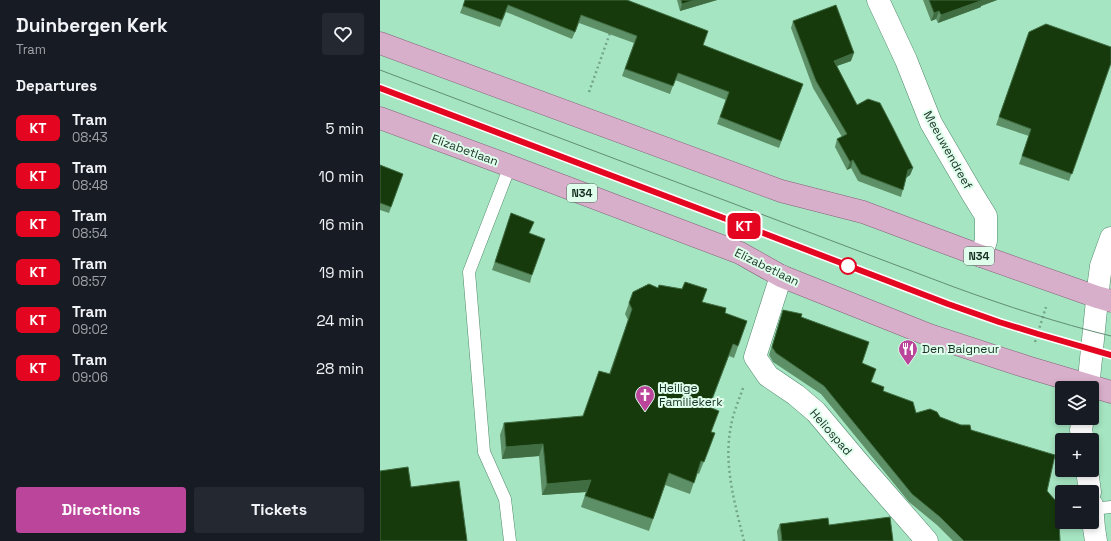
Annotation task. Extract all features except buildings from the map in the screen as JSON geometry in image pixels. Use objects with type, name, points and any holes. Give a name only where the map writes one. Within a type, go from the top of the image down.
[{"type":"main road","name":"N34","points":[[380,43],[781,191],[863,212],[981,256],[1104,299]]},
{"type":"main road","name":"Elizabetlaan","points":[[380,118],[740,253],[781,276],[929,334],[1070,381]]},
{"type":"main road","name":"Elizabetlaan","points":[[1099,389],[1111,392]]},
{"type":"street","name":"Meeuwendreef","points":[[878,0],[906,60],[931,123],[972,195],[986,216],[986,241],[981,256]]},
{"type":"street","points":[[1089,381],[1104,299],[1101,266],[1111,238]]},
{"type":"street","points":[[755,357],[781,276]]},
{"type":"street","name":"Heliospad","points":[[755,357],[768,376],[796,395],[816,412],[927,541]]},
{"type":"street","points":[[1094,529],[1096,541]]},
{"type":"lane","points":[[510,166],[469,272],[484,452],[505,499],[510,541]]},
{"type":"lane","points":[[1099,508],[1111,507]]},
{"type":"path","points":[[579,116],[612,28]]},
{"type":"path","points":[[1027,367],[1054,282]]},
{"type":"path","points":[[744,541],[730,479],[729,445],[731,425],[755,357]]},
{"type":"tram line","points":[[380,70],[954,287],[1032,314],[1111,336]]},
{"type":"tram line","points":[[380,88],[710,212],[888,282],[1021,329],[1111,355]]},
{"type":"tram line","name":"KT","points":[[380,88],[948,304],[999,322],[1111,355]]},
{"type":"place","name":"Den Baigneur","points":[[908,366]]},
{"type":"place","name":"Heilige Familiekerk","points":[[645,412]]}]
